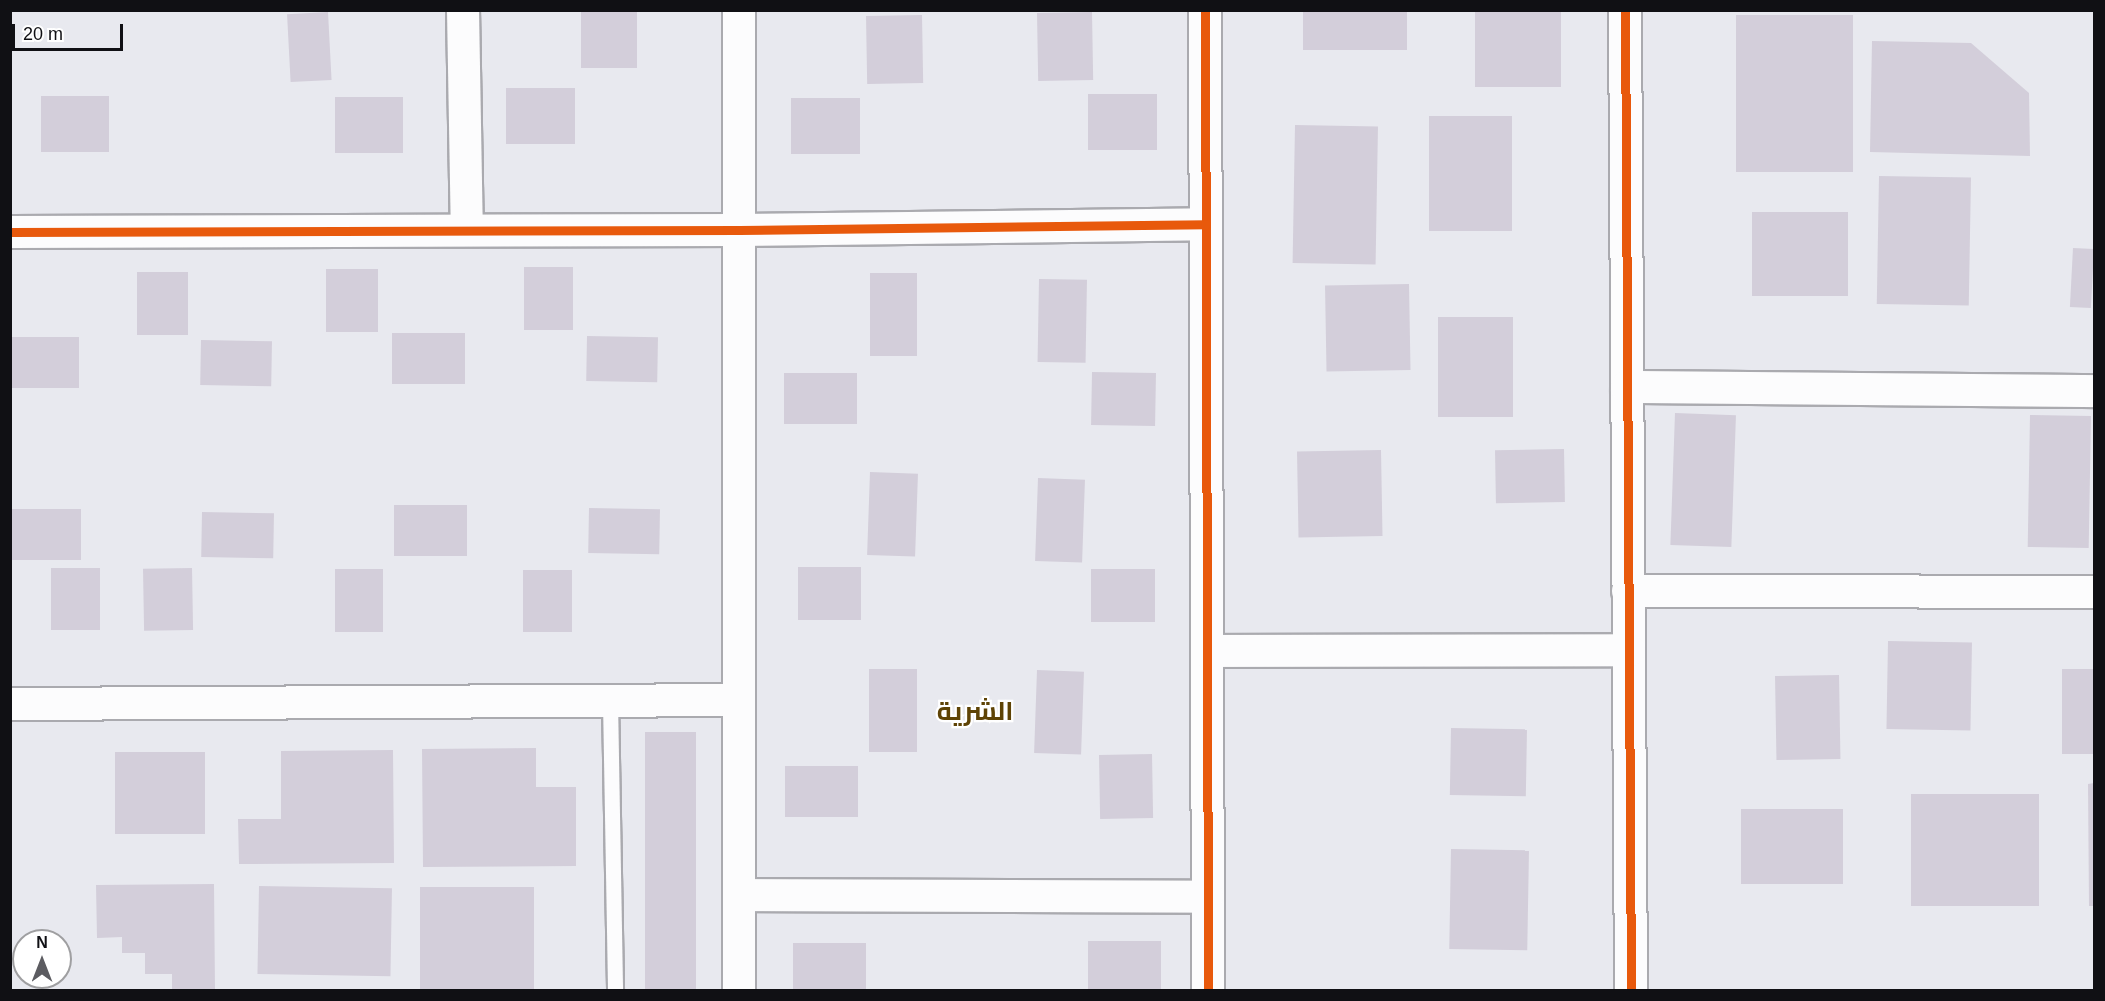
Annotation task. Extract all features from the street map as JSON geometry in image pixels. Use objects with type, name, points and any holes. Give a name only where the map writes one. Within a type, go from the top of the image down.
[{"type":"street","points":[[463,10],[467,230]]},
{"type":"street","points":[[739,10],[739,990]]},
{"type":"street","points":[[1205,10],[1208,990]]},
{"type":"street","points":[[1625,10],[1631,990]]},
{"type":"street","points":[[10,232],[739,230],[1206,224]]},
{"type":"street","points":[[1627,387],[2094,391]]},
{"type":"street","points":[[1628,591],[2094,592]]},
{"type":"street","points":[[1207,651],[1629,650]]},
{"type":"street","points":[[10,704],[739,699]]},
{"type":"street","points":[[739,895],[1208,897]]},
{"type":"lane","points":[[610,700],[615,990]]},
{"type":"building","points":[[581,10],[637,10],[637,68],[581,68]]},
{"type":"building","points":[[1303,10],[1407,10],[1407,50],[1303,50]]},
{"type":"building","points":[[1475,10],[1561,10],[1561,87],[1475,87]]},
{"type":"building","points":[[328,12],[332,80],[291,82],[287,14]]},
{"type":"building","points":[[1092,12],[1093,80],[1038,81],[1037,13]]},
{"type":"building","points":[[922,15],[923,83],[867,84],[866,16]]},
{"type":"building","points":[[1736,15],[1853,15],[1853,172],[1736,172]]},
{"type":"building","points":[[1872,41],[1971,43],[2029,93],[2030,156],[1870,152]]},
{"type":"building","points":[[506,88],[575,88],[575,144],[506,144]]},
{"type":"building","points":[[1088,94],[1157,94],[1157,150],[1088,150]]},
{"type":"building","points":[[41,96],[109,96],[109,152],[41,152]]},
{"type":"building","points":[[335,97],[403,97],[403,153],[335,153]]},
{"type":"building","points":[[791,98],[860,98],[860,154],[791,154]]},
{"type":"building","points":[[1429,116],[1512,116],[1512,231],[1429,231]]},
{"type":"building","points":[[1295,125],[1378,126],[1376,264],[1293,263]]},
{"type":"building","points":[[1879,176],[1971,178],[1969,306],[1877,304]]},
{"type":"building","points":[[1752,212],[1848,212],[1848,296],[1752,296]]},
{"type":"building","points":[[2073,248],[2094,249],[2091,308],[2070,307]]},
{"type":"building","points":[[524,267],[573,267],[573,330],[524,330]]},
{"type":"building","points":[[326,269],[378,269],[378,332],[326,332]]},
{"type":"building","points":[[137,272],[188,272],[188,335],[137,335]]},
{"type":"building","points":[[870,273],[917,273],[917,356],[870,356]]},
{"type":"building","points":[[1039,279],[1087,280],[1086,363],[1038,362]]},
{"type":"building","points":[[1409,284],[1411,370],[1327,371],[1325,285]]},
{"type":"building","points":[[1438,317],[1513,317],[1513,417],[1438,417]]},
{"type":"building","points":[[392,333],[465,333],[465,384],[392,384]]},
{"type":"building","points":[[587,336],[658,337],[657,382],[586,381]]},
{"type":"building","points":[[10,337],[79,337],[79,388],[10,388]]},
{"type":"building","points":[[201,340],[272,341],[271,386],[200,385]]},
{"type":"building","points":[[1092,372],[1156,373],[1155,426],[1091,425]]},
{"type":"building","points":[[784,373],[857,373],[857,424],[784,424]]},
{"type":"building","points":[[1675,413],[1736,415],[1731,547],[1670,545]]},
{"type":"building","points":[[2030,415],[2091,416],[2089,548],[2028,547]]},
{"type":"building","points":[[1564,449],[1565,502],[1496,503],[1495,450]]},
{"type":"building","points":[[1381,450],[1383,536],[1299,537],[1297,451]]},
{"type":"building","points":[[870,472],[918,474],[915,557],[867,555]]},
{"type":"building","points":[[1038,478],[1085,480],[1082,563],[1035,561]]},
{"type":"building","points":[[394,505],[467,505],[467,556],[394,556]]},
{"type":"building","points":[[589,508],[660,509],[659,554],[588,553]]},
{"type":"building","points":[[10,509],[81,509],[81,560],[10,560]]},
{"type":"building","points":[[202,512],[274,513],[273,558],[201,557]]},
{"type":"building","points":[[798,567],[861,567],[861,620],[798,620]]},
{"type":"building","points":[[51,568],[100,568],[100,630],[51,630]]},
{"type":"building","points":[[192,568],[193,630],[144,631],[143,569]]},
{"type":"building","points":[[335,569],[383,569],[383,632],[335,632]]},
{"type":"building","points":[[1091,569],[1155,569],[1155,622],[1091,622]]},
{"type":"building","points":[[523,570],[572,570],[572,632],[523,632]]},
{"type":"building","points":[[1888,641],[1972,642],[1970,730],[1886,729]]},
{"type":"building","points":[[869,669],[917,669],[917,752],[869,752]]},
{"type":"building","points":[[2062,669],[2094,669],[2094,754],[2062,754]]},
{"type":"building","points":[[1037,670],[1084,672],[1081,755],[1034,753]]},
{"type":"building","points":[[1839,675],[1840,759],[1776,760],[1775,676]]},
{"type":"building","points":[[1451,728],[1527,729],[1526,796],[1450,795]]},
{"type":"building","points":[[645,732],[696,732],[696,990],[645,990]]},
{"type":"building","points":[[536,748],[536,787],[576,787],[576,866],[423,867],[422,749]]},
{"type":"building","points":[[393,750],[394,863],[239,864],[238,819],[281,819],[281,751]]},
{"type":"building","points":[[115,752],[205,752],[205,834],[115,834]]},
{"type":"building","points":[[1152,754],[1153,818],[1100,819],[1099,755]]},
{"type":"building","points":[[785,766],[858,766],[858,817],[785,817]]},
{"type":"building","points":[[2094,783],[2094,906],[2089,906],[2088,784]]},
{"type":"building","points":[[1911,794],[2039,794],[2039,906],[1911,906]]},
{"type":"building","points":[[1741,809],[1843,809],[1843,884],[1741,884]]},
{"type":"building","points":[[1451,849],[1529,850],[1527,950],[1449,949]]},
{"type":"building","points":[[214,884],[215,990],[172,990],[172,974],[145,974],[145,953],[122,953],[122,937],[97,938],[96,885]]},
{"type":"building","points":[[259,886],[392,888],[390,976],[257,974]]},
{"type":"building","points":[[420,887],[534,887],[534,990],[420,990]]},
{"type":"building","points":[[1088,941],[1161,941],[1161,990],[1088,990]]},
{"type":"building","points":[[793,943],[866,943],[866,990],[793,990]]},
{"type":"cycle path","points":[[1205,10],[1208,990]]},
{"type":"cycle path","points":[[1625,10],[1631,990]]},
{"type":"cycle path","points":[[10,232],[739,230],[1206,224]]},
{"type":"district","name":"الشرية","points":[[975,712]]}]
